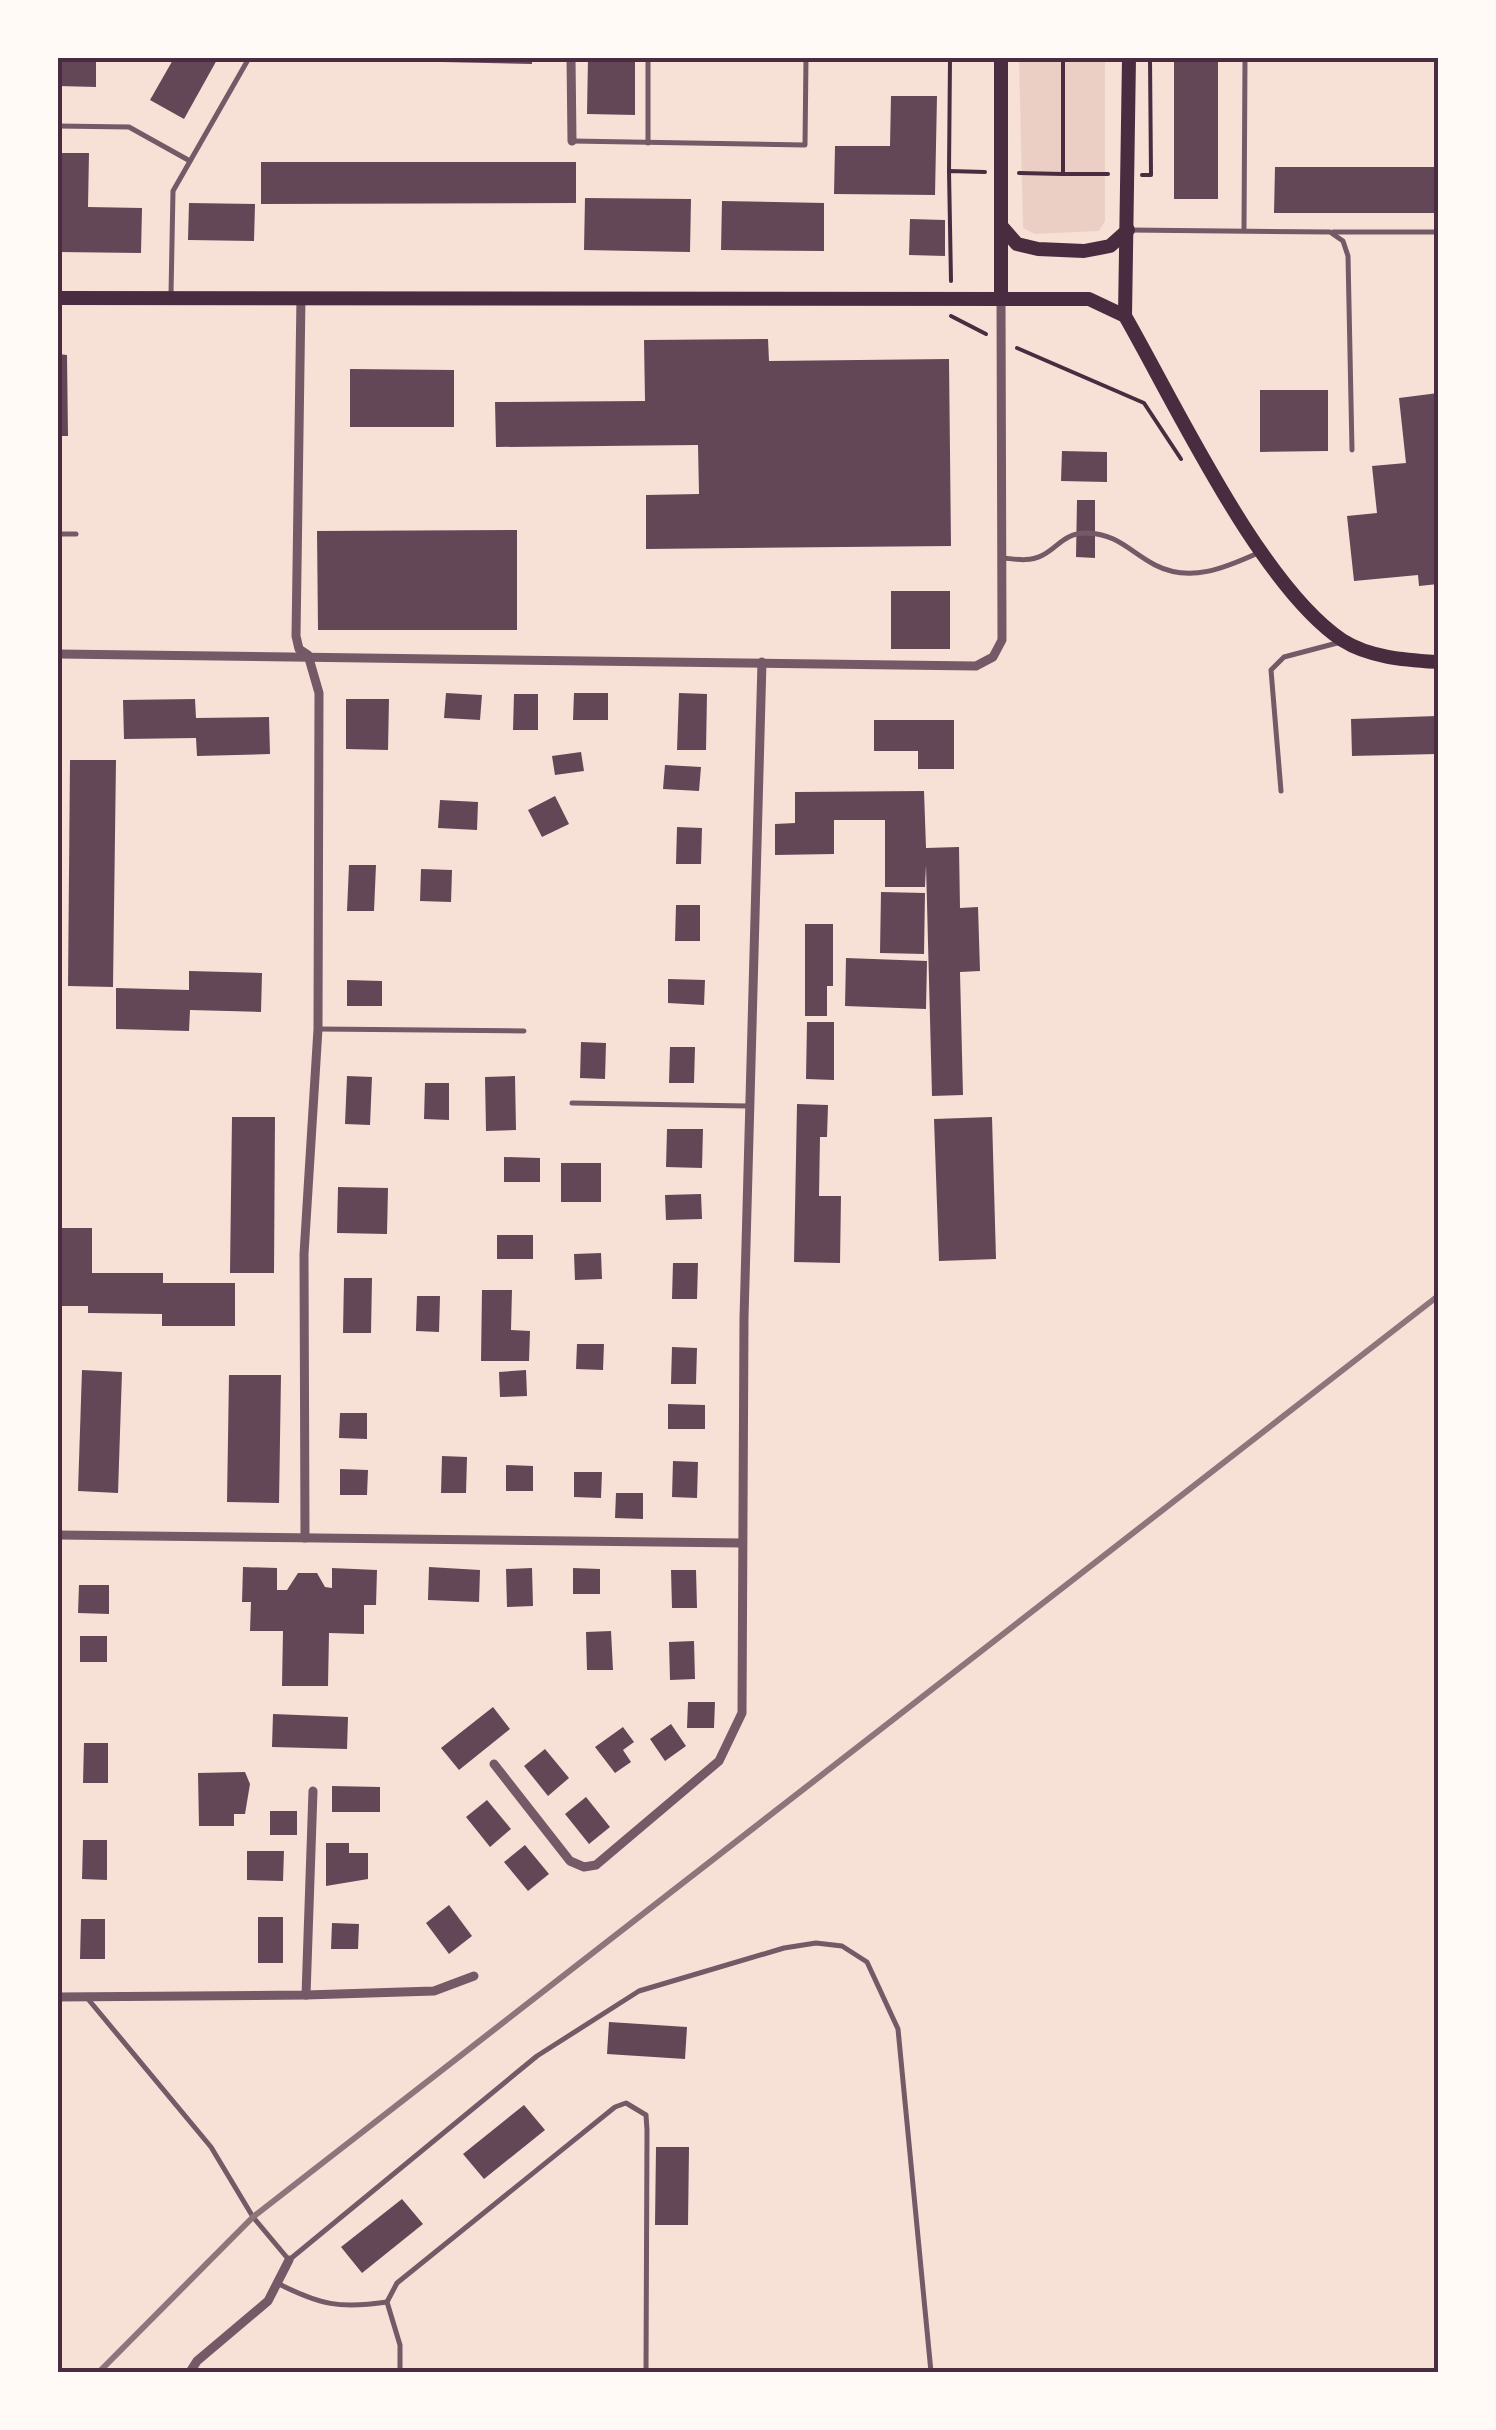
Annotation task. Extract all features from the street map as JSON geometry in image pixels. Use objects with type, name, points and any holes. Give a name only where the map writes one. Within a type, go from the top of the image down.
[{"type":"main road","points":[[1001,58],[1001,296]]},
{"type":"main road","points":[[1130,58],[1124,316],[1260,551],[1310,611],[1344,641],[1388,658],[1438,662]]},
{"type":"main road","points":[[1002,228],[1017,244],[1038,250],[1084,251],[1110,246],[1128,230]]},
{"type":"main road","points":[[58,298],[1001,296],[1089,299],[1124,316]]},
{"type":"street","points":[[571,58],[572,142]]},
{"type":"street","points":[[301,296],[296,636],[299,648],[308,654],[319,693],[318,1029],[304,1254],[305,1538]]},
{"type":"street","points":[[58,654],[308,654],[976,666],[993,657],[1002,640],[1001,296]]},
{"type":"street","points":[[494,1764],[570,1860],[584,1867],[596,1866],[720,1762],[742,1713],[748,1106],[762,662]]},
{"type":"street","points":[[58,1535],[742,1543]]},
{"type":"street","points":[[306,1996],[313,1791]]},
{"type":"street","points":[[58,1997],[434,1991],[474,1976]]},
{"type":"street","points":[[190,2372],[196,2361],[268,2301],[289,2260]]},
{"type":"lane","points":[[171,297],[173,191],[249,58]]},
{"type":"lane","points":[[648,58],[648,143]]},
{"type":"lane","points":[[572,142],[805,145],[806,58]]},
{"type":"lane","points":[[1244,58],[1244,231]]},
{"type":"lane","points":[[58,126],[130,127],[190,162]]},
{"type":"lane","points":[[1128,230],[1438,232]]},
{"type":"lane","points":[[1330,232],[1343,241],[1348,256],[1352,450]]},
{"type":"lane","points":[[1002,558],[1030,560],[1045,555],[1066,536],[1086,533],[1127,543],[1156,566],[1202,576],[1260,551]]},
{"type":"lane","points":[[58,534],[76,534]]},
{"type":"lane","points":[[1281,791],[1271,670],[1284,657],[1344,641]]},
{"type":"lane","points":[[318,1029],[524,1031]]},
{"type":"lane","points":[[572,1103],[748,1106]]},
{"type":"lane","points":[[86,1996],[212,2147],[253,2218],[289,2260],[538,2056],[639,1991],[784,1948],[816,1943],[842,1946],[868,1962],[898,2030],[931,2372]]},
{"type":"lane","points":[[400,2372],[400,2346],[388,2302],[397,2283],[614,2108],[637,2106],[646,2115],[648,2130],[646,2372]]},
{"type":"lane","points":[[278,2283],[315,2303],[350,2308],[388,2302]]},
{"type":"path","points":[[949,171],[950,58]]},
{"type":"path","points":[[1062,174],[1150,175],[1150,58]]},
{"type":"path","points":[[951,318],[1144,403],[1184,463]]},
{"type":"shaded area","points":[[1019,58],[1105,58],[1105,221],[1099,231],[1035,234],[1023,228]]},
{"type":"building","points":[[58,58],[96,58],[96,87],[58,86]]},
{"type":"building","points":[[174,58],[218,58],[184,119],[150,100]]},
{"type":"building","points":[[532,58],[532,64],[396,61]]},
{"type":"building","points":[[588,58],[635,58],[635,115],[587,114]]},
{"type":"building","points":[[1174,58],[1218,58],[1218,199],[1174,199]]},
{"type":"building","points":[[891,96],[937,96],[935,195],[834,194],[835,146],[890,146]]},
{"type":"building","points":[[58,153],[89,153],[88,207],[142,208],[141,253],[58,252]]},
{"type":"building","points":[[261,162],[576,162],[576,203],[261,204]]},
{"type":"building","points":[[1275,167],[1438,167],[1438,213],[1274,213]]},
{"type":"building","points":[[585,198],[691,199],[690,252],[584,250]]},
{"type":"building","points":[[722,201],[824,203],[824,251],[721,250]]},
{"type":"building","points":[[189,203],[255,204],[254,241],[188,240]]},
{"type":"building","points":[[910,219],[945,220],[945,256],[909,255]]},
{"type":"building","points":[[768,339],[769,361],[949,359],[951,546],[646,549],[646,495],[699,494],[698,445],[496,447],[495,402],[645,401],[644,340]]},
{"type":"building","points":[[58,354],[67,355],[68,436],[58,436]]},
{"type":"building","points":[[350,369],[454,370],[454,427],[350,427]]},
{"type":"building","points":[[1260,390],[1328,390],[1328,451],[1260,452]]},
{"type":"building","points":[[1438,393],[1438,584],[1419,586],[1418,575],[1354,581],[1347,516],[1377,513],[1372,466],[1406,463],[1399,398]]},
{"type":"building","points":[[1062,451],[1107,452],[1107,482],[1061,481]]},
{"type":"building","points":[[1077,500],[1095,500],[1095,558],[1076,557]]},
{"type":"building","points":[[517,530],[517,630],[318,630],[317,531]]},
{"type":"building","points":[[891,591],[950,591],[950,649],[891,649]]},
{"type":"building","points":[[446,693],[482,695],[480,720],[444,718]]},
{"type":"building","points":[[574,693],[608,693],[608,720],[573,720]]},
{"type":"building","points":[[679,693],[707,694],[706,750],[677,750]]},
{"type":"building","points":[[514,694],[538,694],[538,730],[513,730]]},
{"type":"building","points":[[195,699],[196,718],[269,717],[270,754],[197,756],[196,738],[124,739],[123,700]]},
{"type":"building","points":[[346,699],[389,699],[388,750],[346,749]]},
{"type":"building","points":[[1436,716],[1437,754],[1352,756],[1351,719]]},
{"type":"building","points":[[874,720],[954,720],[954,769],[918,769],[918,751],[874,751]]},
{"type":"building","points":[[581,752],[584,771],[555,775],[552,756]]},
{"type":"building","points":[[70,760],[116,760],[113,987],[68,986]]},
{"type":"building","points":[[665,765],[701,767],[699,791],[663,789]]},
{"type":"building","points":[[924,791],[926,848],[959,847],[960,908],[978,907],[980,971],[960,972],[963,1095],[932,1096],[926,865],[925,887],[885,887],[885,820],[834,820],[834,854],[775,855],[775,824],[795,823],[795,792]]},
{"type":"building","points":[[555,796],[569,824],[542,837],[528,810]]},
{"type":"building","points":[[440,800],[478,802],[477,830],[438,828]]},
{"type":"building","points":[[677,827],[702,828],[701,864],[676,864]]},
{"type":"building","points":[[349,865],[376,865],[374,911],[347,911]]},
{"type":"building","points":[[421,869],[452,870],[451,902],[420,901]]},
{"type":"building","points":[[881,892],[925,893],[924,954],[880,953]]},
{"type":"building","points":[[676,905],[700,905],[700,941],[675,941]]},
{"type":"building","points":[[805,924],[833,924],[833,986],[827,986],[827,1016],[805,1016]]},
{"type":"building","points":[[846,958],[927,961],[926,1009],[845,1006]]},
{"type":"building","points":[[189,971],[262,973],[261,1012],[190,1010],[189,1031],[116,1029],[116,988],[189,990]]},
{"type":"building","points":[[668,979],[705,980],[704,1005],[668,1003]]},
{"type":"building","points":[[347,980],[382,981],[382,1006],[347,1006]]},
{"type":"building","points":[[807,1022],[834,1022],[834,1080],[806,1079]]},
{"type":"building","points":[[581,1042],[606,1043],[605,1079],[580,1078]]},
{"type":"building","points":[[670,1047],[695,1047],[694,1083],[669,1083]]},
{"type":"building","points":[[347,1076],[372,1077],[370,1125],[345,1124]]},
{"type":"building","points":[[515,1076],[516,1130],[486,1131],[485,1077]]},
{"type":"building","points":[[425,1083],[449,1083],[449,1120],[424,1119]]},
{"type":"building","points":[[797,1104],[828,1105],[827,1137],[820,1137],[819,1196],[841,1196],[840,1263],[794,1262]]},
{"type":"building","points":[[232,1117],[275,1117],[274,1273],[230,1273]]},
{"type":"building","points":[[992,1117],[996,1259],[939,1261],[934,1119]]},
{"type":"building","points":[[667,1129],[703,1129],[702,1168],[666,1167]]},
{"type":"building","points":[[504,1157],[540,1158],[540,1182],[504,1182]]},
{"type":"building","points":[[561,1163],[601,1163],[601,1202],[561,1202]]},
{"type":"building","points":[[338,1187],[388,1188],[387,1234],[337,1233]]},
{"type":"building","points":[[701,1194],[702,1219],[666,1220],[665,1195]]},
{"type":"building","points":[[58,1228],[92,1228],[92,1273],[163,1273],[163,1283],[235,1283],[235,1326],[162,1326],[162,1314],[88,1313],[88,1306],[58,1306]]},
{"type":"building","points":[[497,1235],[533,1235],[533,1259],[497,1259]]},
{"type":"building","points":[[601,1253],[602,1279],[575,1280],[574,1254]]},
{"type":"building","points":[[673,1263],[698,1263],[697,1299],[672,1299]]},
{"type":"building","points":[[344,1278],[372,1278],[371,1333],[343,1333]]},
{"type":"building","points":[[482,1290],[512,1290],[511,1330],[530,1331],[529,1361],[481,1361]]},
{"type":"building","points":[[417,1296],[440,1296],[439,1332],[416,1331]]},
{"type":"building","points":[[577,1344],[604,1344],[603,1370],[576,1369]]},
{"type":"building","points":[[672,1347],[697,1348],[696,1384],[671,1384]]},
{"type":"building","points":[[82,1370],[122,1372],[118,1493],[78,1491]]},
{"type":"building","points":[[526,1370],[527,1396],[500,1397],[499,1372]]},
{"type":"building","points":[[229,1375],[281,1375],[279,1503],[227,1502]]},
{"type":"building","points":[[668,1404],[705,1405],[705,1429],[668,1429]]},
{"type":"building","points":[[340,1413],[367,1413],[367,1439],[339,1438]]},
{"type":"building","points":[[442,1456],[467,1457],[466,1493],[441,1493]]},
{"type":"building","points":[[673,1461],[698,1462],[697,1498],[672,1497]]},
{"type":"building","points":[[506,1465],[533,1466],[533,1491],[506,1491]]},
{"type":"building","points":[[340,1469],[368,1470],[367,1495],[340,1495]]},
{"type":"building","points":[[574,1472],[602,1472],[601,1498],[574,1497]]},
{"type":"building","points":[[616,1493],[643,1493],[643,1519],[615,1518]]},
{"type":"building","points":[[243,1567],[277,1568],[277,1590],[287,1590],[298,1573],[317,1573],[325,1587],[332,1588],[332,1568],[377,1570],[376,1605],[364,1605],[364,1634],[329,1633],[328,1686],[282,1686],[283,1631],[250,1631],[251,1602],[242,1602]]},
{"type":"building","points":[[429,1567],[480,1570],[479,1602],[428,1600]]},
{"type":"building","points":[[532,1568],[533,1606],[507,1607],[506,1569]]},
{"type":"building","points":[[573,1568],[600,1569],[600,1594],[573,1594]]},
{"type":"building","points":[[671,1570],[696,1570],[697,1608],[672,1608]]},
{"type":"building","points":[[79,1585],[109,1585],[109,1614],[78,1613]]},
{"type":"building","points":[[611,1631],[613,1670],[587,1670],[586,1632]]},
{"type":"building","points":[[80,1636],[107,1636],[107,1662],[80,1662]]},
{"type":"building","points":[[694,1641],[695,1679],[670,1680],[669,1642]]},
{"type":"building","points":[[688,1702],[715,1702],[714,1728],[687,1728]]},
{"type":"building","points":[[493,1707],[510,1729],[459,1770],[441,1748]]},
{"type":"building","points":[[273,1714],[348,1717],[347,1749],[272,1747]]},
{"type":"building","points":[[671,1724],[686,1746],[665,1761],[650,1739]]},
{"type":"building","points":[[623,1727],[634,1742],[623,1750],[631,1762],[615,1773],[595,1747]]},
{"type":"building","points":[[84,1743],[108,1743],[108,1783],[83,1783]]},
{"type":"building","points":[[545,1749],[569,1778],[548,1796],[524,1766]]},
{"type":"building","points":[[245,1772],[250,1784],[245,1814],[234,1814],[234,1826],[199,1826],[198,1773]]},
{"type":"building","points":[[332,1786],[380,1787],[380,1812],[332,1812]]},
{"type":"building","points":[[586,1797],[610,1827],[589,1844],[565,1814]]},
{"type":"building","points":[[487,1800],[511,1829],[490,1847],[466,1817]]},
{"type":"building","points":[[270,1811],[297,1811],[297,1835],[270,1835]]},
{"type":"building","points":[[83,1840],[107,1840],[107,1880],[82,1879]]},
{"type":"building","points":[[326,1843],[349,1843],[349,1853],[368,1853],[368,1879],[326,1886]]},
{"type":"building","points":[[525,1845],[549,1874],[528,1891],[504,1862]]},
{"type":"building","points":[[247,1851],[284,1851],[283,1881],[247,1880]]},
{"type":"building","points":[[449,1905],[472,1936],[449,1954],[426,1923]]},
{"type":"building","points":[[258,1917],[283,1917],[283,1963],[258,1963]]},
{"type":"building","points":[[81,1919],[105,1919],[105,1959],[80,1959]]},
{"type":"building","points":[[332,1923],[359,1924],[358,1949],[331,1949]]},
{"type":"building","points":[[609,2022],[687,2027],[685,2059],[607,2054]]},
{"type":"building","points":[[524,2105],[545,2130],[484,2179],[463,2154]]},
{"type":"building","points":[[656,2147],[689,2147],[688,2225],[655,2225]]},
{"type":"building","points":[[402,2199],[423,2224],[362,2273],[341,2247]]},
{"type":"railway","points":[[99,2372],[253,2217],[1438,1296]]}]
